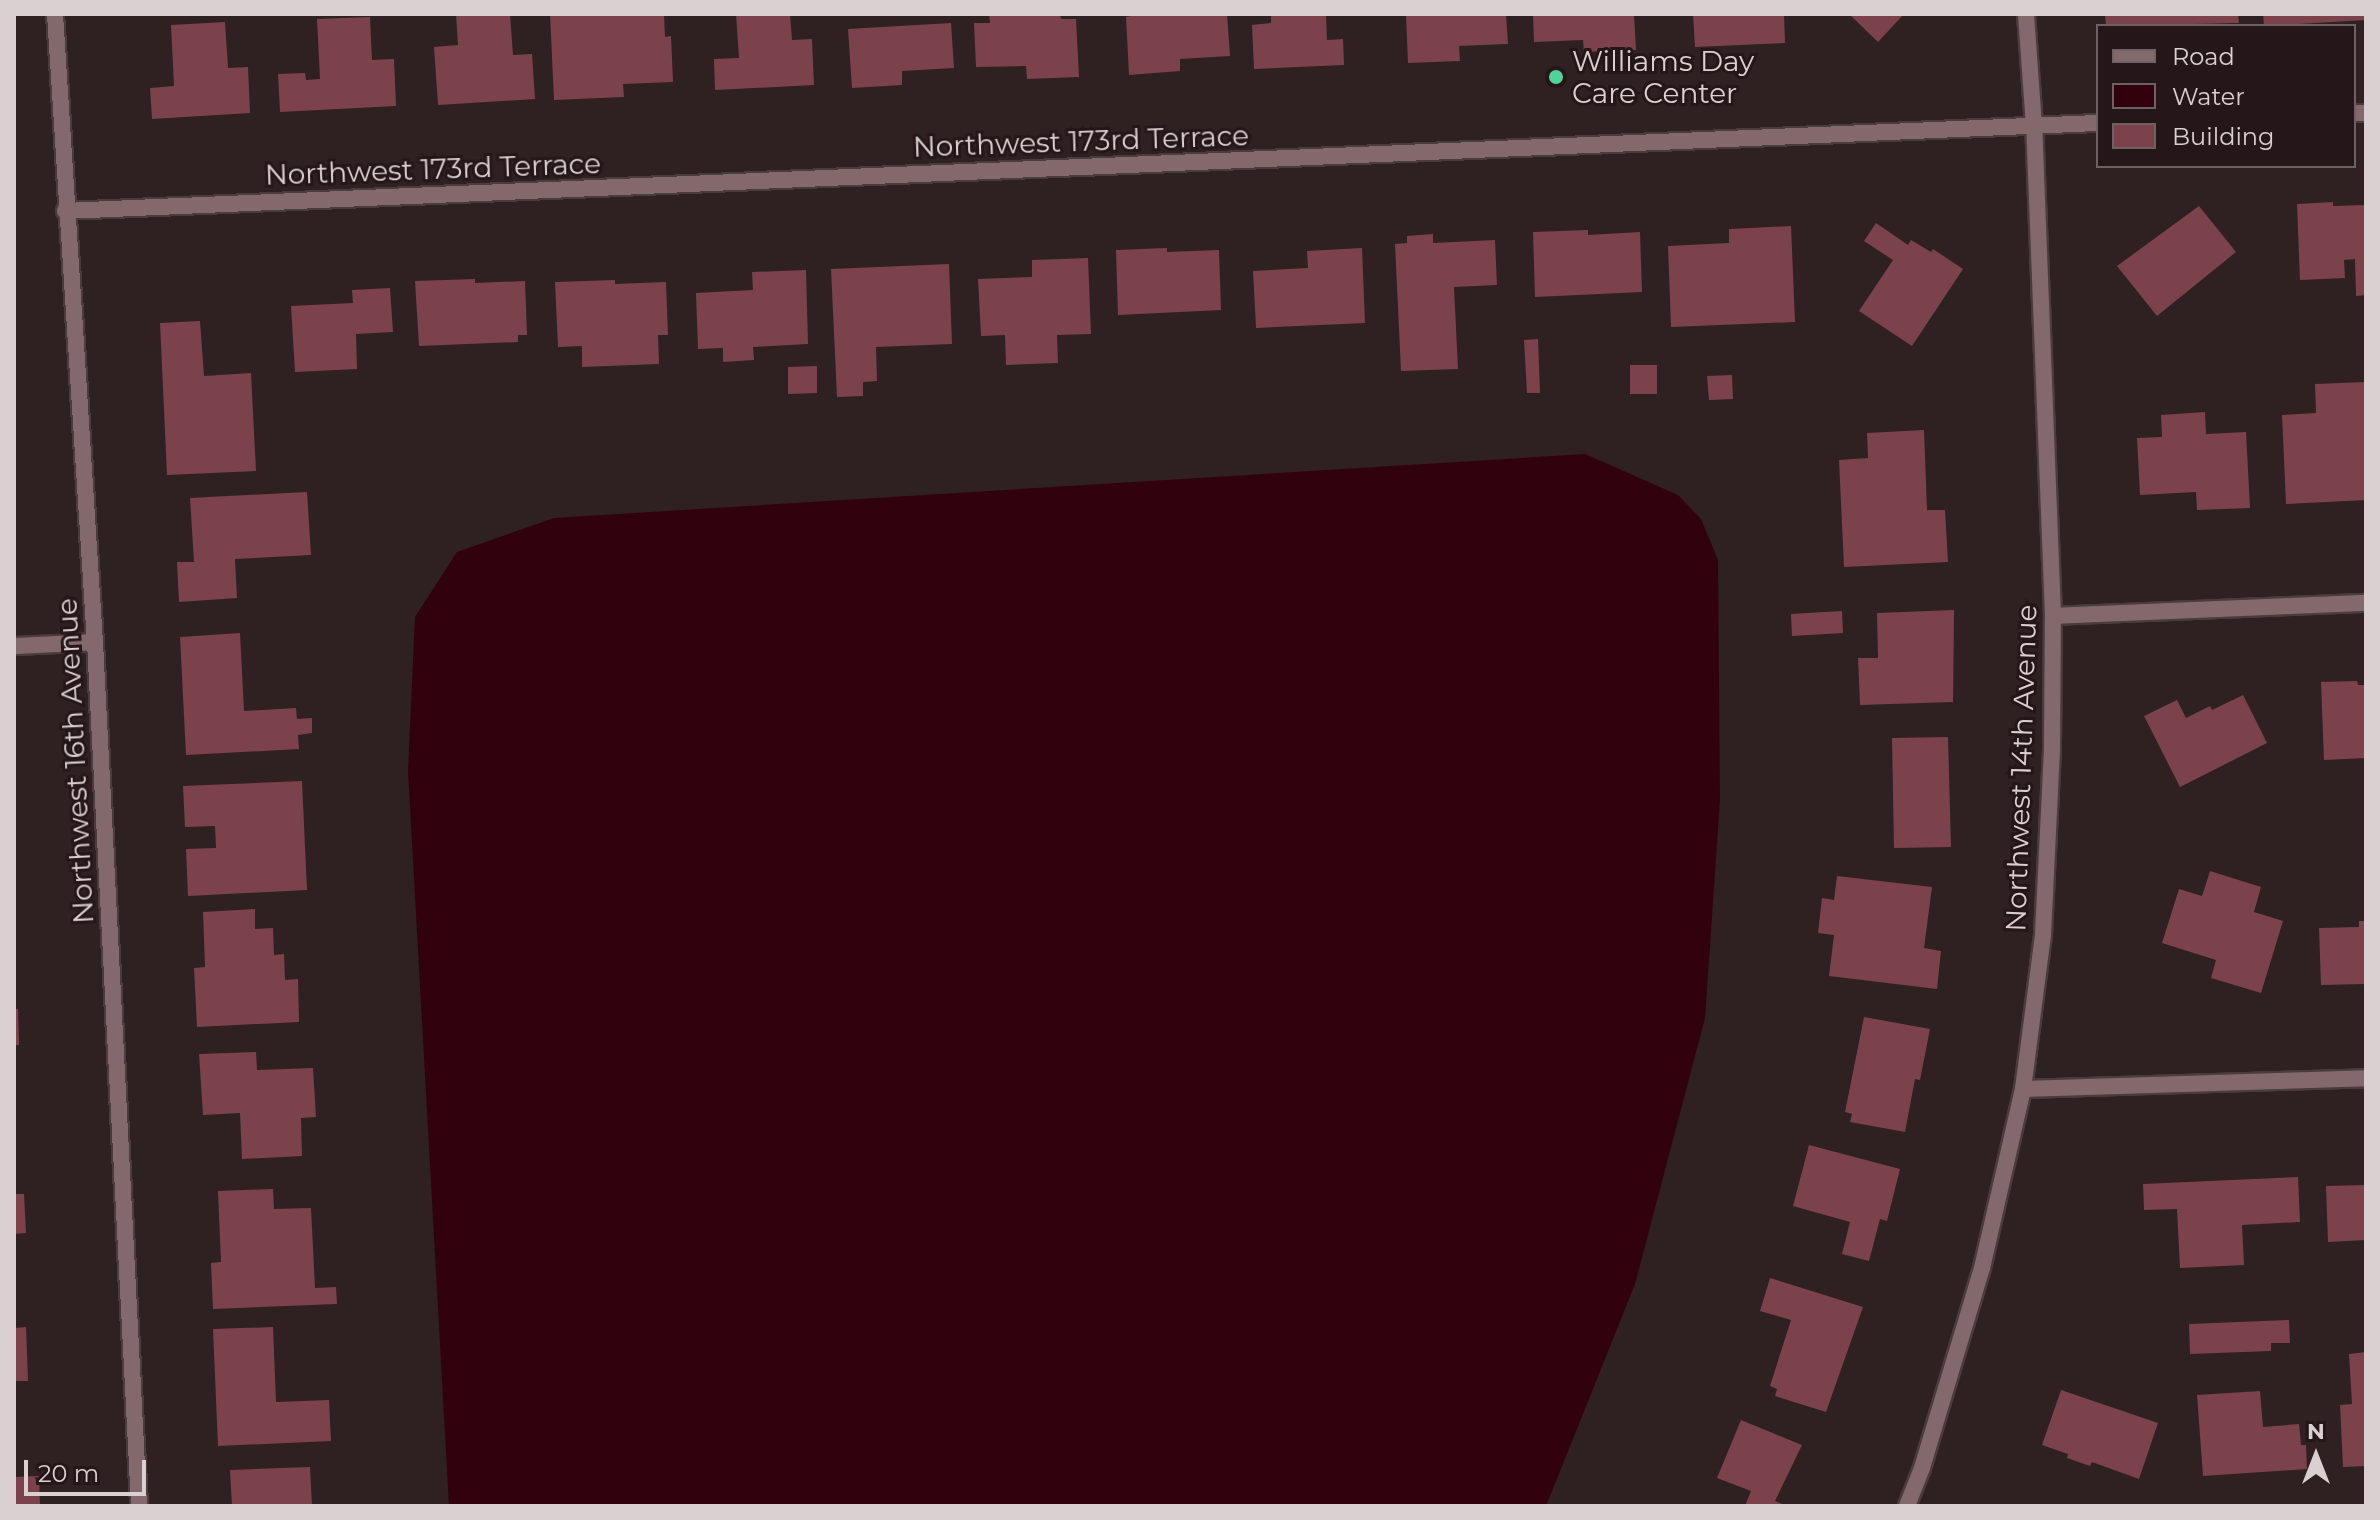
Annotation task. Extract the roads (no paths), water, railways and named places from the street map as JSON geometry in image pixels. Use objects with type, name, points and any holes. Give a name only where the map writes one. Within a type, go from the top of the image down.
[{"type":"street","name":"Northwest 16th Avenue","points":[[55,14],[65,211],[95,642],[139,1506]]},
{"type":"street","name":"Northwest 14th Avenue","points":[[1907,1506],[1922,1468],[1982,1268],[2023,1089],[2043,934],[2052,748],[2053,616],[2034,126],[2026,14]]},
{"type":"street","name":"Northwest 173rd Terrace","points":[[65,211],[2096,123]]},
{"type":"street","points":[[2053,616],[2366,603]]},
{"type":"street","points":[[14,646],[95,642]]},
{"type":"street","points":[[2023,1089],[2366,1078]]},
{"type":"water","points":[[1585,454],[1678,495],[1701,519],[1718,560],[1720,800],[1705,1018],[1635,1284],[1546,1506],[449,1506],[408,771],[415,617],[457,552],[554,518]]},
{"type":"place","name":"Williams Day Care Center","points":[[1556,77]]}]
